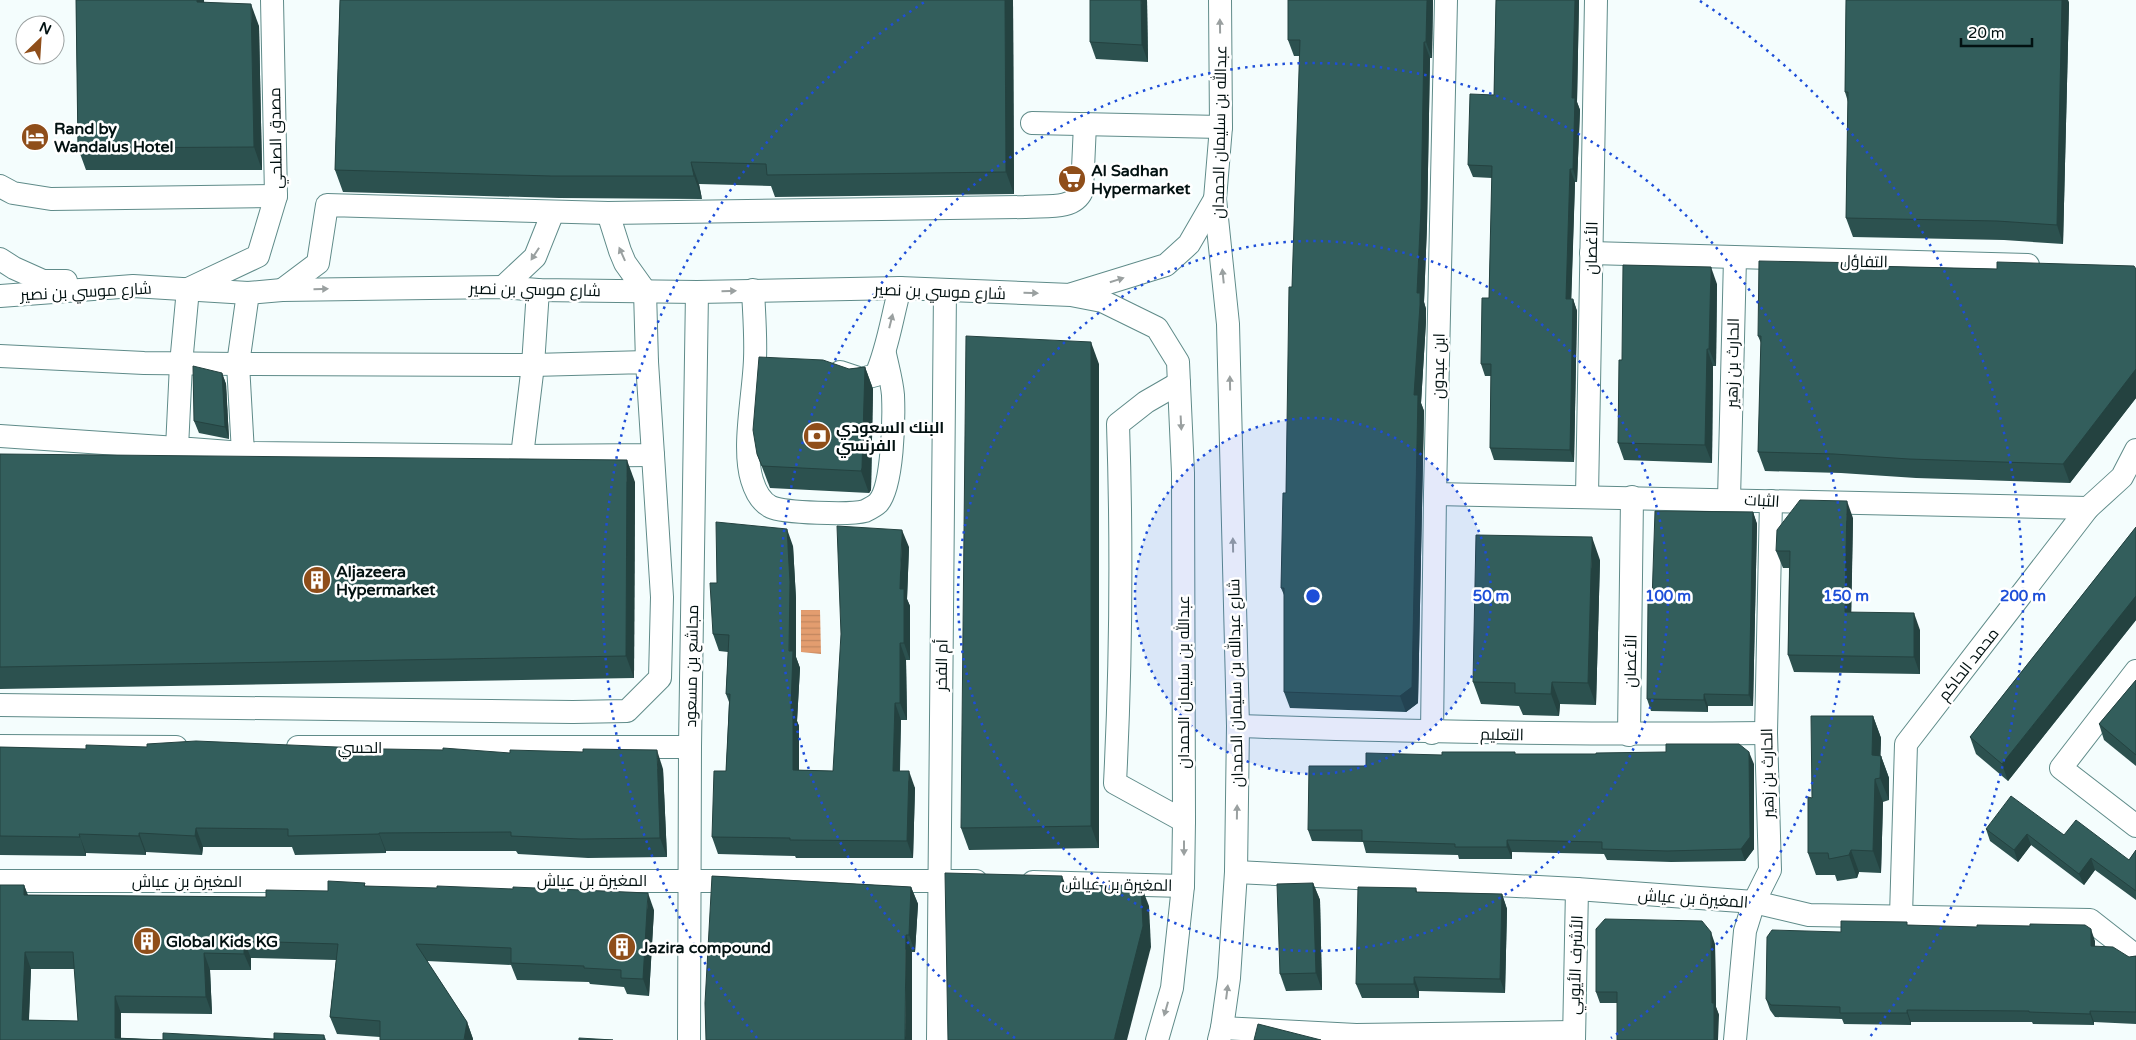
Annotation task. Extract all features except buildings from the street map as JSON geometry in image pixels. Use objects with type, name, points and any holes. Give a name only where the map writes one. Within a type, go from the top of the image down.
[{"type":"street","name":"مصدق الصلحي","points":[[188,290],[258,256],[276,196],[272,0]]},
{"type":"street","name":"عبدالله بن سليمان الحمدان","points":[[1220,0],[1221,128],[1215,199],[1228,324]]},
{"type":"street","name":"ابن عبدون","points":[[1432,733],[1435,494],[1446,0]]},
{"type":"street","name":"الأغصان","points":[[1587,496],[1596,0]]},
{"type":"street","points":[[1032,123],[1221,128]]},
{"type":"street","points":[[282,290],[318,263],[327,205],[608,213],[1025,207],[1071,204],[1078,199],[1082,191],[1085,124]]},
{"type":"street","points":[[0,186],[13,193],[52,199],[276,196]]},
{"type":"street","points":[[1071,294],[1166,265],[1189,244],[1215,199]]},
{"type":"street","points":[[503,287],[535,257],[553,212]]},
{"type":"street","points":[[0,705],[574,712],[627,711],[660,678],[662,598],[647,362],[645,291],[625,263],[608,213]]},
{"type":"street","name":"التفاؤل","points":[[1591,253],[2048,265]]},
{"type":"street","points":[[0,258],[14,268],[44,281],[70,280],[133,286]]},
{"type":"street","name":"الحارث بن زهير","points":[[1729,499],[1735,258]]},
{"type":"street","name":"شارع موسي بن نصير","points":[[0,296],[133,286],[248,293],[282,290],[503,287],[538,290],[697,292],[900,288],[1071,294]]},
{"type":"street","points":[[823,366],[861,379],[876,376],[885,354],[890,324],[900,288]]},
{"type":"street","points":[[177,448],[181,364],[188,290]]},
{"type":"street","points":[[522,456],[533,365],[538,290]]},
{"type":"street","points":[[753,290],[764,360],[749,436],[749,466],[758,494],[772,508],[837,513],[866,510],[877,504],[884,495],[888,482],[893,395],[885,354]]},
{"type":"street","name":"أم الفخر","points":[[938,1040],[945,290]]},
{"type":"street","name":"مجاشع بن مسعود","points":[[689,1040],[690,747],[697,292]]},
{"type":"street","points":[[243,453],[238,364],[248,293]]},
{"type":"street","name":"عبدالله بن سليمان الحمدان","points":[[1071,294],[1102,301],[1157,328],[1178,362],[1183,473],[1184,886],[1172,988],[1157,1040]]},
{"type":"street","name":"شارع عبدالله بن سليمان الحمدان","points":[[1220,1034],[1229,978],[1236,872],[1238,726],[1228,324]]},
{"type":"street","points":[[0,356],[181,364],[533,365],[647,362]]},
{"type":"street","points":[[1179,383],[1146,402],[1118,424],[1121,589],[1115,783],[1184,821]]},
{"type":"street","points":[[0,436],[243,453],[522,456],[653,455]]},
{"type":"street","name":"محمد الحاكم","points":[[1901,916],[1906,744],[2088,508],[2129,482],[2136,450]]},
{"type":"street","name":"الثبات","points":[[1435,494],[2088,508]]},
{"type":"street","name":"الأغصان","points":[[1630,735],[1632,498]]},
{"type":"street","name":"الحارث بن زهير","points":[[1735,1040],[1744,931],[1754,902],[1770,870],[1766,733],[1771,501]]},
{"type":"street","points":[[2136,671],[2061,768],[2136,826]]},
{"type":"street","name":"التعليم","points":[[1238,726],[1432,733],[1630,735],[1766,733]]},
{"type":"street","points":[[0,746],[199,747]]},
{"type":"street","name":"الحسي","points":[[278,747],[690,747]]},
{"type":"street","name":"المغيرة بن عياش","points":[[1236,872],[1577,889],[1754,902],[1809,915],[2090,920],[2136,956]]},
{"type":"street","name":"المغيرة بن عياش","points":[[0,882],[939,880],[1184,886]]},
{"type":"street","name":"الأشرف الأيوبي","points":[[1574,1036],[1577,889]]},
{"type":"street","points":[[1220,1034],[1356,1038],[1574,1036]]},
{"type":"shaded area","points":[[801,610],[820,610],[821,654],[801,652]]},
{"type":"place","name":"Rand by Wandalus Hotel","points":[[35,137]]},
{"type":"place","name":"Al Sadhan Hypermarket","points":[[1072,179]]},
{"type":"place","name":"البنك السعودي الفرنسي","points":[[817,436]]},
{"type":"place","name":"Aljazeera Hypermarket","points":[[317,580]]},
{"type":"place","name":"Global Kids KG","points":[[147,941]]},
{"type":"place","name":"Jazira compound","points":[[622,947]]}]
